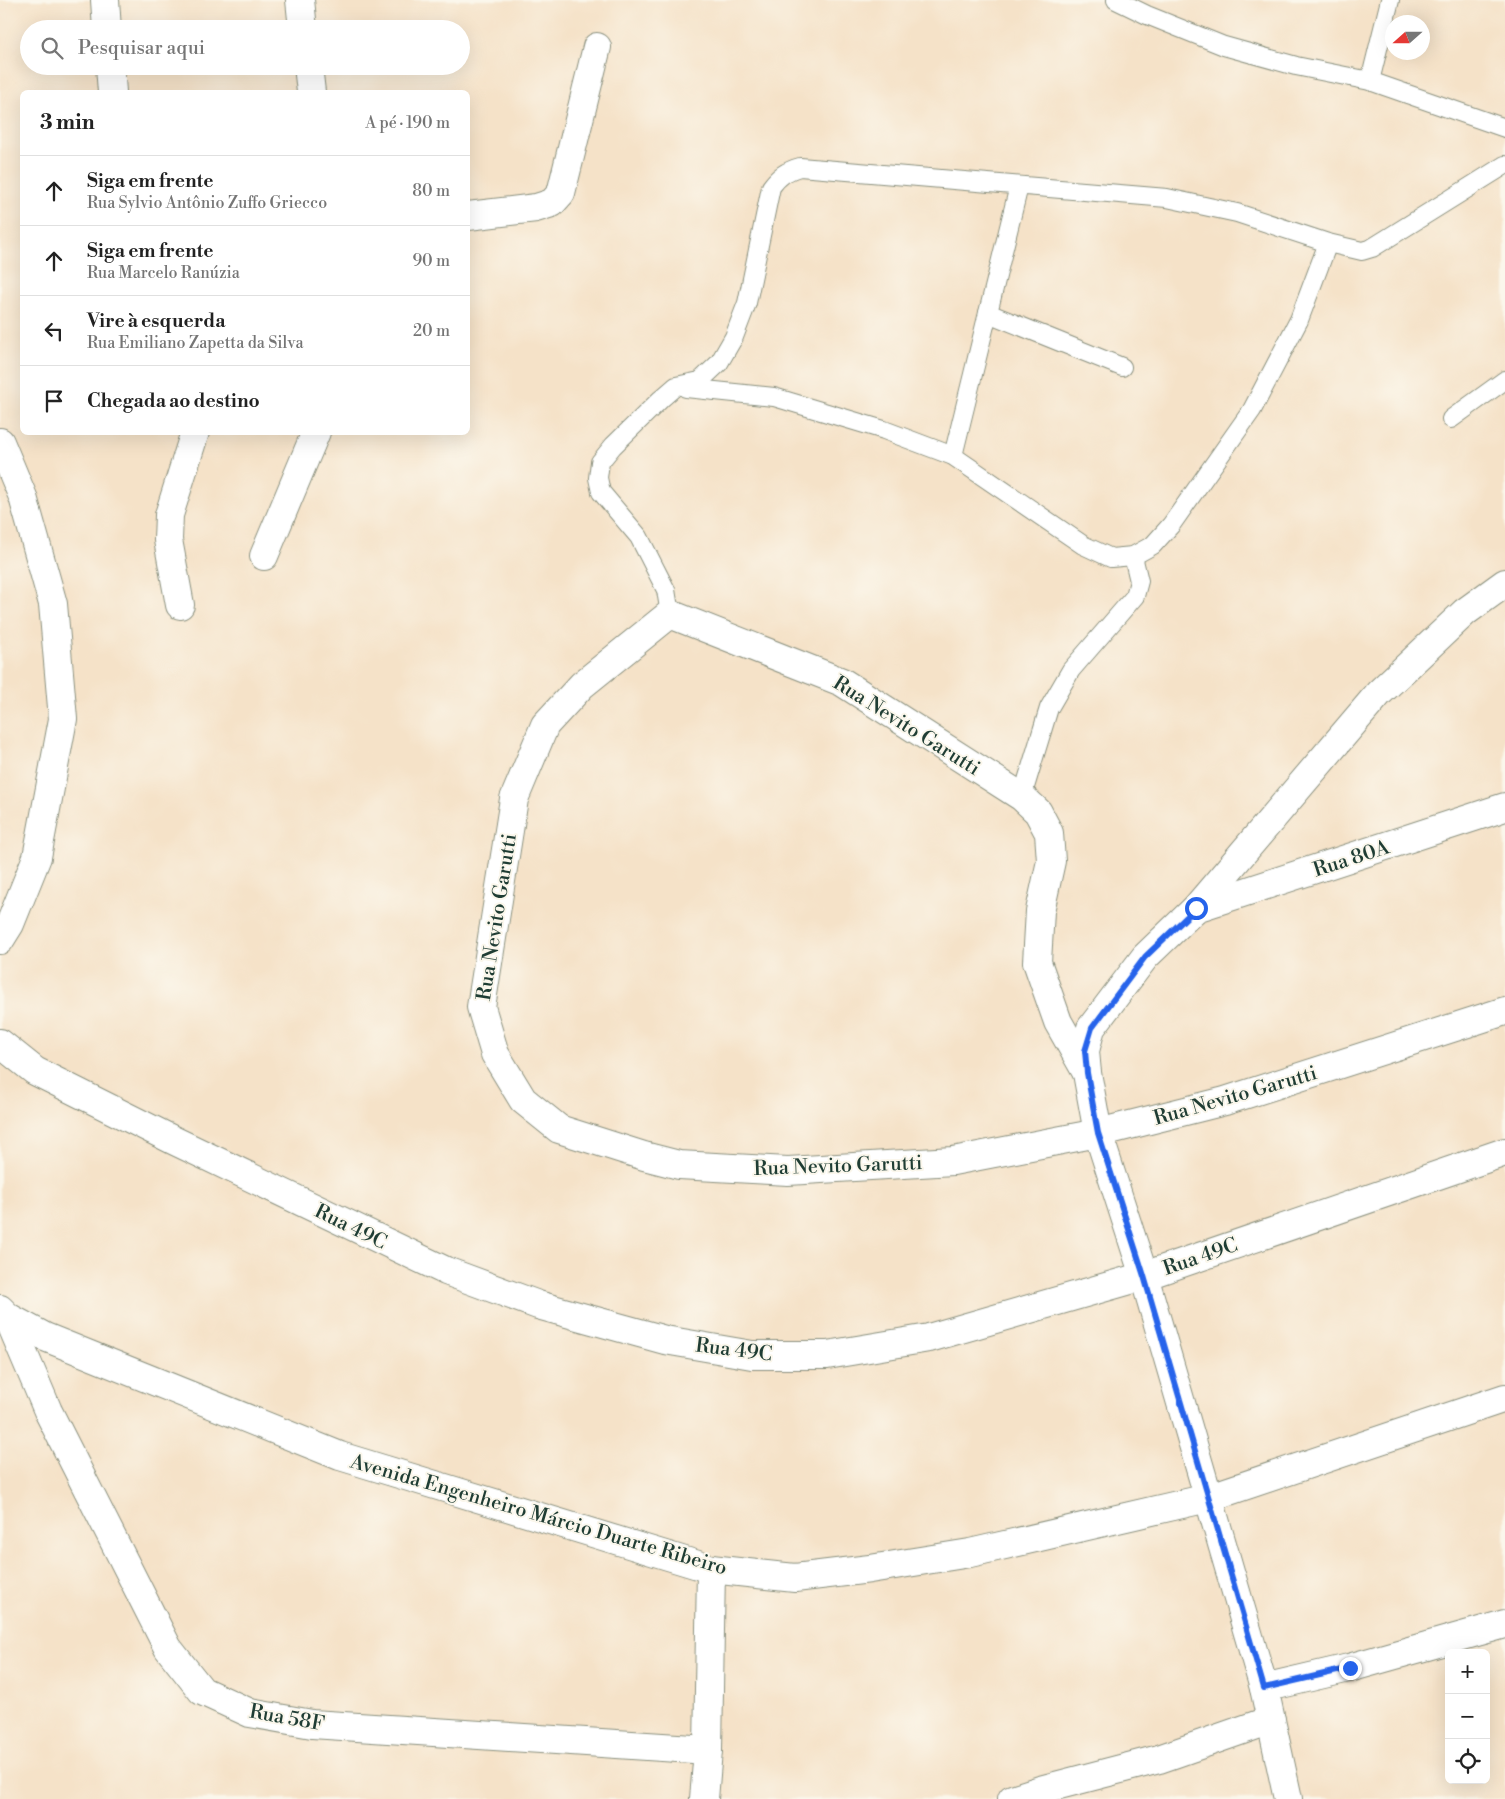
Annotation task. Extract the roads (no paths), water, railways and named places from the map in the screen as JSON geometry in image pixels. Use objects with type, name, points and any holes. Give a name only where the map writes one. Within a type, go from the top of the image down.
[{"type":"street","points":[[105,0],[106,20]]},
{"type":"street","points":[[300,0],[302,20]]},
{"type":"street","points":[[470,216],[536,208],[552,203],[561,192],[597,47]]},
{"type":"street","points":[[111,75],[112,90]]},
{"type":"street","points":[[309,75],[310,90]]},
{"type":"street","points":[[180,605],[168,540],[169,514],[195,435]]},
{"type":"street","points":[[264,556],[315,435]]},
{"type":"street","points":[[0,442],[23,498],[53,604],[63,719],[37,857],[10,924],[0,940]]},
{"type":"street","points":[[1288,1799],[1264,1688],[1144,1276],[1098,1133],[1085,1051],[1092,1028],[1145,957],[1196,908],[1379,693],[1465,612],[1505,583]]},
{"type":"street","name":"Rua Nevito Garutti","points":[[1087,1073],[1058,1022],[1037,962],[1040,910],[1051,862],[1048,833],[1038,812],[1022,797],[842,682],[670,614],[582,685],[545,725],[514,800],[481,1007],[494,1054],[523,1100],[559,1129],[644,1156],[679,1164],[788,1171],[953,1161],[1098,1133],[1225,1100],[1505,1011]]},
{"type":"street","name":"Rua 80A","points":[[1196,908],[1505,807]]},
{"type":"street","name":"Rua 49C","points":[[0,1043],[35,1071],[175,1141],[446,1271],[538,1305],[665,1340],[752,1355],[827,1355],[929,1338],[1144,1276],[1505,1152]]},
{"type":"street","name":"Avenida Engenheiro Márcio Duarte Ribeiro","points":[[4,1313],[45,1337],[340,1456],[711,1569],[795,1578],[870,1570],[970,1553],[1208,1498],[1505,1398]]},
{"type":"street","name":"Rua 58F","points":[[4,1313],[48,1411],[168,1648],[202,1691],[250,1713],[312,1724],[708,1750]]},
{"type":"street","points":[[704,1799],[708,1750],[711,1569]]},
{"type":"street","points":[[1264,1688],[1350,1668],[1505,1624]]},
{"type":"street","points":[[1012,1799],[1159,1759],[1271,1720]]},
{"type":"lane","points":[[1116,0],[1147,15],[1224,46],[1296,66],[1370,81],[1505,128]]},
{"type":"lane","points":[[1370,81],[1390,0]]},
{"type":"lane","points":[[670,614],[666,590],[638,537],[601,492],[598,478],[600,462],[613,446],[676,386],[700,381],[719,363],[734,337],[747,303],[771,188],[779,176],[788,170],[800,167],[1167,198],[1237,213],[1328,243],[1362,251],[1372,248],[1505,165]]},
{"type":"lane","points":[[953,456],[1019,186]]},
{"type":"lane","points":[[676,386],[774,396],[884,430],[953,456],[1083,545],[1111,558],[1133,556],[1153,545],[1171,525],[1252,410],[1299,320],[1328,243]]},
{"type":"lane","points":[[988,313],[1122,367]]},
{"type":"lane","points":[[1452,419],[1505,380]]},
{"type":"lane","points":[[1022,797],[1049,708],[1071,670],[1135,596],[1139,581],[1133,556]]}]
